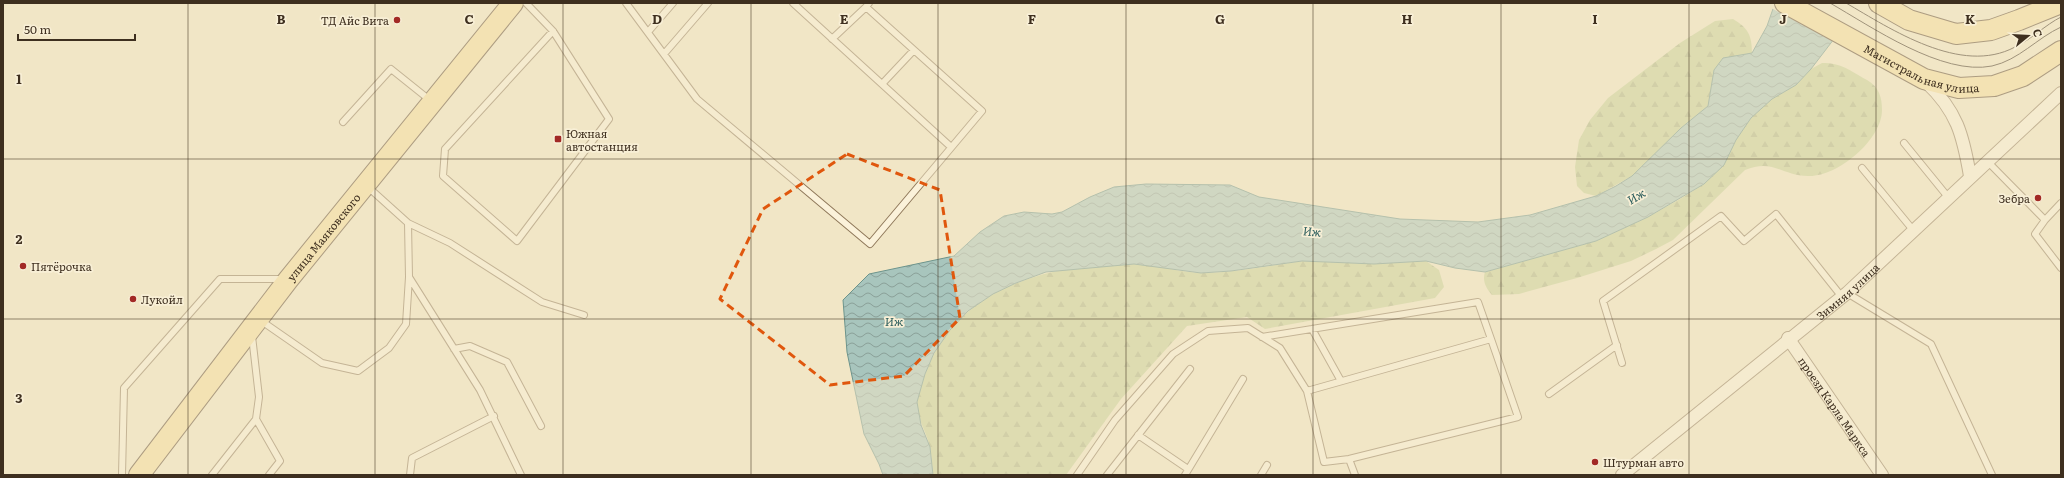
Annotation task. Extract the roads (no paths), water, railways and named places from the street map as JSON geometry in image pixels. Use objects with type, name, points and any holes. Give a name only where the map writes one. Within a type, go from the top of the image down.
[{"type":"main road","name":"Магистральная улица","points":[[1785,3],[1924,79],[1959,88],[1994,86],[2022,76],[2061,51]]},
{"type":"main road","points":[[1879,3],[1909,20],[1956,34],[1991,30],[2061,3]]},
{"type":"main road","name":"улица Маяковского","points":[[139,475],[288,280],[432,102],[504,10]]},
{"type":"street","points":[[1924,79],[1943,98],[1956,121],[1966,149],[1970,176]]},
{"type":"street","name":"Зимняя улица","points":[[1622,475],[1788,338],[1844,295],[1970,176],[2061,93]]},
{"type":"street","name":"проезд Карла Маркса","points":[[1788,338],[1882,475]]},
{"type":"lane","points":[[526,3],[553,31],[609,119],[517,241],[443,176],[445,149],[553,31]]},
{"type":"lane","points":[[626,3],[697,99],[870,244],[982,111],[914,50],[867,5],[832,39]]},
{"type":"lane","points":[[648,32],[673,3]]},
{"type":"lane","points":[[664,54],[708,3]]},
{"type":"lane","points":[[793,3],[951,147]]},
{"type":"lane","points":[[882,84],[914,50]]},
{"type":"lane","points":[[343,122],[391,68],[432,102]]},
{"type":"lane","points":[[1904,143],[1948,197]]},
{"type":"lane","points":[[1987,161],[2045,220]]},
{"type":"lane","points":[[1862,168],[1913,230]]},
{"type":"lane","points":[[366,184],[408,223],[450,243],[542,302],[584,315]]},
{"type":"lane","points":[[2061,203],[2045,220],[2035,234],[2061,268]]},
{"type":"lane","points":[[1622,363],[1603,301],[1721,216],[1744,240],[1776,214],[1844,295],[1931,344],[1992,475]]},
{"type":"lane","points":[[255,324],[322,363],[358,371],[389,348],[406,324],[409,277],[408,223]]},
{"type":"lane","points":[[409,277],[494,416],[521,475]]},
{"type":"lane","points":[[122,475],[124,388],[129,382],[220,279],[288,280]]},
{"type":"lane","points":[[1077,475],[1115,420],[1173,354],[1208,331],[1248,328],[1280,348],[1307,391],[1324,462],[1349,458],[1518,417],[1478,302],[1262,336]]},
{"type":"lane","points":[[212,475],[256,419],[259,397],[255,324]]},
{"type":"lane","points":[[1312,328],[1341,381]]},
{"type":"lane","points":[[1307,391],[1492,339]]},
{"type":"lane","points":[[1549,394],[1617,345]]},
{"type":"lane","points":[[454,349],[470,346],[507,362],[541,426]]},
{"type":"lane","points":[[1107,475],[1190,369]]},
{"type":"lane","points":[[1138,435],[1186,472],[1242,379]]},
{"type":"lane","points":[[410,475],[412,458],[494,416]]},
{"type":"lane","points":[[256,419],[280,461],[269,475]]},
{"type":"lane","points":[[1349,458],[1355,475]]},
{"type":"lane","points":[[1261,475],[1267,465]]},
{"type":"water","name":"Иж","points":[[1775,3],[1857,9],[1811,69],[1796,85],[1772,99],[1751,118],[1736,140],[1724,165],[1704,184],[1648,217],[1596,241],[1485,272],[1455,268],[1426,261],[1374,264],[1302,261],[1231,271],[1201,273],[1134,264],[1046,272],[1016,283],[993,294],[968,311],[950,330],[934,353],[925,374],[917,402],[921,425],[930,447],[933,475],[883,475],[864,434],[847,352],[843,300],[869,274],[954,256],[980,232],[1004,216],[1024,212],[1052,214],[1062,212],[1090,197],[1114,187],[1146,184],[1230,185],[1259,197],[1400,219],[1478,222],[1530,215],[1596,196],[1632,176],[1681,128],[1708,106],[1714,70],[1723,58],[1752,53],[1767,26]]},
{"type":"tram line","points":[[1830,3],[1887,36],[1930,57],[1952,64],[1972,67],[1992,66],[2011,59],[2061,27]]},
{"type":"tram line","points":[[1846,3],[1884,25],[1927,46],[1950,53],[1972,56],[1994,55],[2015,47],[2061,17]]},
{"type":"place","name":"ТД Айс Вита","points":[[397,20]]},
{"type":"place","name":"Южная автостанция","points":[[558,139]]},
{"type":"place","name":"Зебра","points":[[2038,198]]},
{"type":"place","name":"Пятёрочка","points":[[23,266]]},
{"type":"place","name":"Лукойл","points":[[133,299]]},
{"type":"place","name":"Штурман авто","points":[[1595,462]]}]
